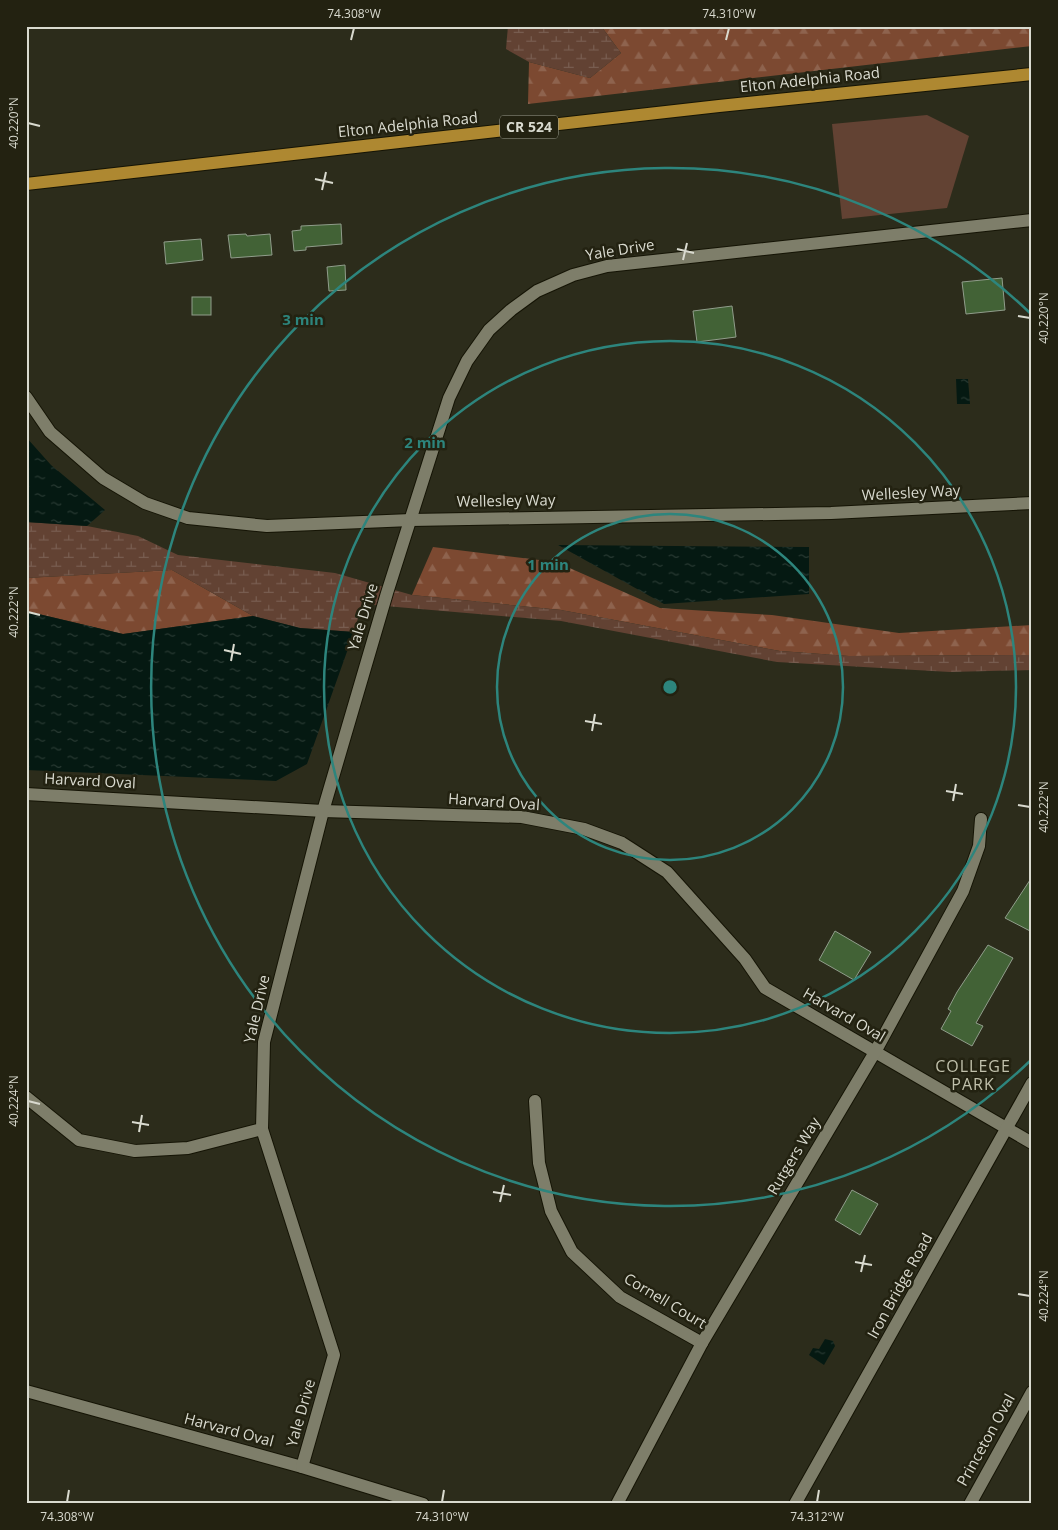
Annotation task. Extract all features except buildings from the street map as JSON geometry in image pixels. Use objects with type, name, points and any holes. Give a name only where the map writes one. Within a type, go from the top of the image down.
[{"type":"main road","name":"Elton Adelphia Road","points":[[26,184],[719,106],[1032,74]]},
{"type":"street","name":"Yale Drive","points":[[302,1468],[334,1355],[262,1129],[264,1042],[323,811],[449,398],[467,361],[489,330],[511,310],[537,291],[573,275],[607,266],[1032,220]]},
{"type":"street","name":"Wellesley Way","points":[[26,397],[50,432],[103,478],[145,503],[188,518],[268,526],[411,520],[831,513],[1032,503]]},
{"type":"street","name":"Harvard Oval","points":[[26,794],[323,811],[522,817],[584,829],[622,843],[667,872],[745,958],[765,988],[1032,1143]]},
{"type":"street","name":"Rutgers Way","points":[[617,1504],[702,1343],[875,1052],[964,891],[979,846],[981,818]]},
{"type":"street","name":"Iron Bridge Road","points":[[795,1504],[1032,1083]]},
{"type":"street","points":[[26,1097],[79,1140],[135,1151],[188,1148],[262,1129]]},
{"type":"street","name":"Cornell Court","points":[[535,1101],[539,1163],[551,1211],[572,1252],[620,1297],[702,1343]]},
{"type":"street","name":"Harvard Oval","points":[[26,1391],[302,1468],[422,1504]]},
{"type":"street","name":"Princeton Oval","points":[[970,1504],[1032,1392]]},
{"type":"green space","points":[[508,26],[601,26],[621,53],[590,78],[529,62],[506,49]]},
{"type":"green space","points":[[601,26],[1032,26],[1032,46],[528,104],[529,62],[590,78],[621,53]]},
{"type":"green space","points":[[927,115],[969,136],[947,208],[842,219],[832,124]]},
{"type":"green space","points":[[26,522],[87,526],[138,536],[178,555],[335,573],[412,595],[561,610],[780,651],[849,656],[1032,655],[1032,670],[950,672],[777,662],[561,621],[362,604],[354,632],[300,628],[253,616],[172,570],[26,578]]},
{"type":"green space","points":[[433,547],[556,562],[660,608],[772,615],[899,633],[1032,625],[1032,655],[849,656],[780,651],[561,610],[412,595]]},
{"type":"green space","points":[[172,570],[253,616],[123,634],[26,611],[26,578]]},
{"type":"water","points":[[956,379],[968,379],[970,404],[957,404]]},
{"type":"water","points":[[26,437],[51,465],[105,510],[87,526],[26,522]]},
{"type":"water","points":[[558,545],[809,547],[809,594],[664,604]]},
{"type":"water","points":[[26,611],[123,634],[253,616],[300,628],[354,632],[307,764],[276,781],[26,770]]},
{"type":"water","points":[[825,1339],[833,1341],[835,1346],[824,1365],[809,1355],[813,1348],[819,1349]]},
{"type":"district","name":"COLLEGE PARK","points":[[973,1075]]}]
